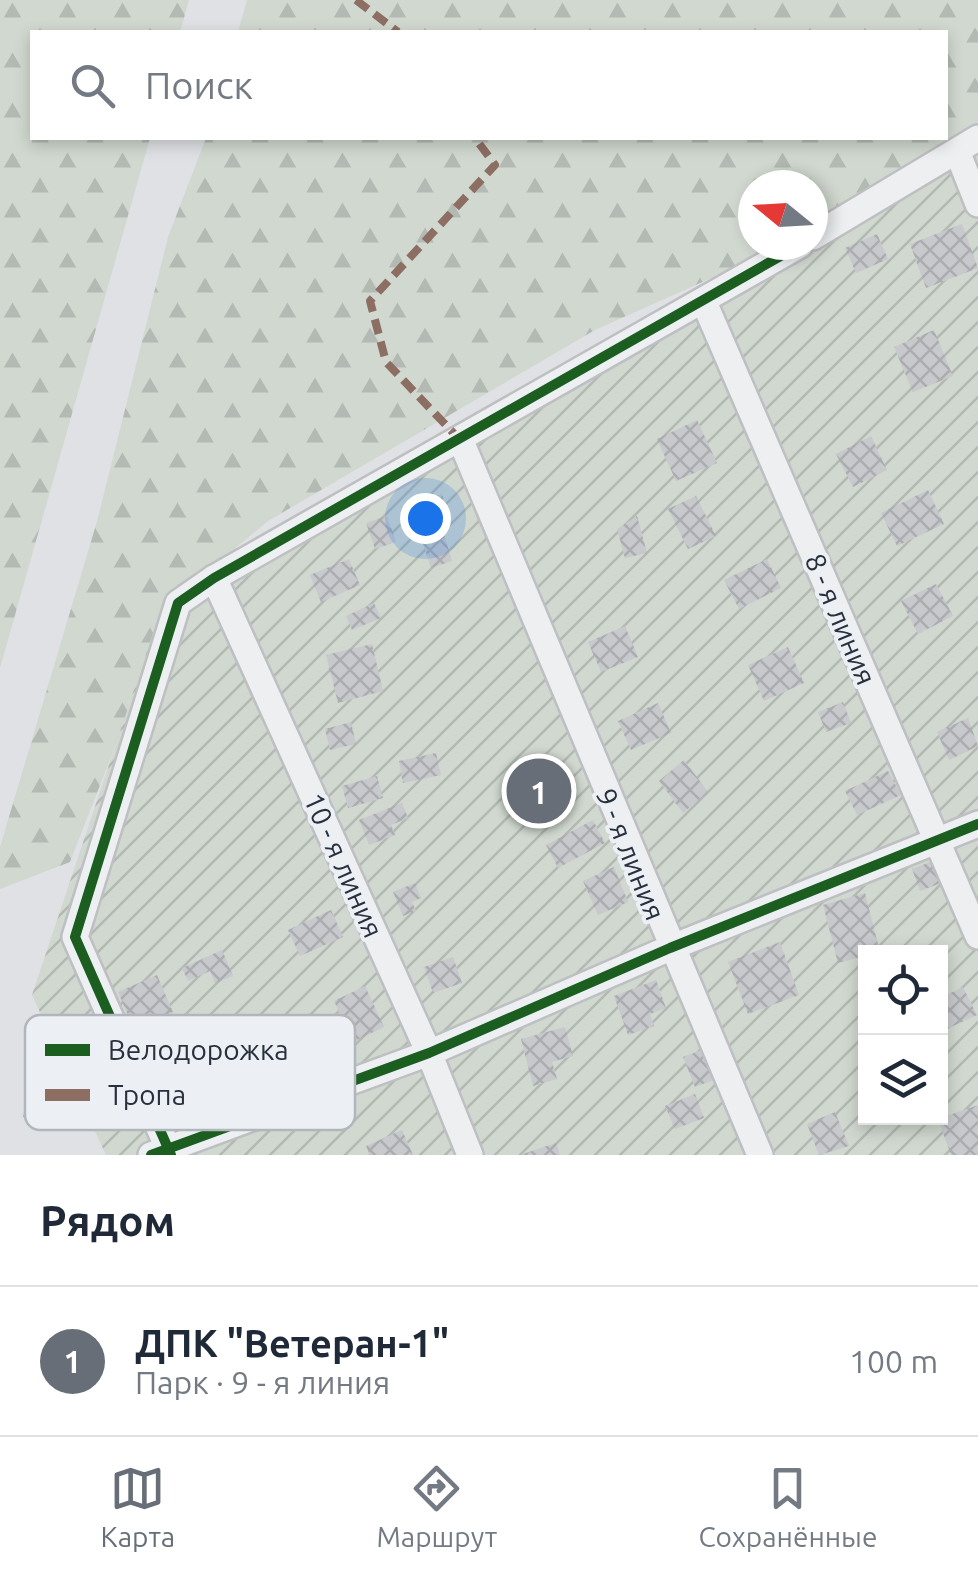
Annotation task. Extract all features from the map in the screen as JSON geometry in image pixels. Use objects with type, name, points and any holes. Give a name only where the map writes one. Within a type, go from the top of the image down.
[{"type":"street","points":[[828,228],[968,144],[978,204]]},
{"type":"street","points":[[107,1015],[75,937],[178,603],[214,578],[775,260]]},
{"type":"street","name":"8 - я линия","points":[[704,302],[978,936]]},
{"type":"street","name":"9 - я линия","points":[[461,441],[670,948],[760,1155]]},
{"type":"street","name":"10 - я линия","points":[[214,578],[429,1053],[470,1155]]},
{"type":"street","points":[[355,1081],[978,824]]},
{"type":"street","points":[[163,1152],[222,1130]]},
{"type":"green space","points":[[0,0],[189,0],[181,30],[30,30],[30,140],[149,140],[0,668]]},
{"type":"green space","points":[[247,0],[978,0],[978,147],[828,224],[828,170],[738,170],[738,260],[751,260],[595,330],[268,521],[172,601],[70,862],[0,889],[0,847],[98,518],[168,237],[205,140],[948,140],[948,30],[239,30]]},
{"type":"green space","points":[[978,156],[978,1155],[106,1155],[94,1130],[355,1130],[355,1015],[41,1015],[32,995],[154,630],[797,260],[828,260],[828,242]]},
{"type":"building","points":[[962,224],[978,268],[926,288],[910,244]]},
{"type":"building","points":[[877,234],[888,259],[856,273],[845,248]]},
{"type":"building","points":[[934,330],[953,376],[913,392],[894,347]]},
{"type":"building","points":[[697,420],[717,463],[676,481],[657,439]]},
{"type":"building","points":[[871,436],[887,470],[853,487],[836,454]]},
{"type":"building","points":[[928,490],[944,524],[897,546],[881,513]]},
{"type":"building","points":[[442,494],[451,521],[441,524],[452,561],[431,568],[410,504]]},
{"type":"building","points":[[696,496],[716,536],[688,549],[668,509]]},
{"type":"building","points":[[387,516],[396,542],[375,549],[366,523]]},
{"type":"building","points":[[637,516],[647,553],[625,558],[617,529]]},
{"type":"building","points":[[349,559],[360,585],[321,602],[310,575]]},
{"type":"building","points":[[767,559],[781,588],[739,609],[724,580]]},
{"type":"building","points":[[936,584],[953,616],[918,634],[901,601]]},
{"type":"building","points":[[374,603],[381,618],[352,630],[346,616]]},
{"type":"building","points":[[625,626],[638,657],[601,672],[588,642]]},
{"type":"building","points":[[372,644],[383,691],[338,703],[326,655]]},
{"type":"building","points":[[788,647],[804,683],[764,701],[748,665]]},
{"type":"building","points":[[843,702],[851,723],[826,732],[818,712]]},
{"type":"building","points":[[658,703],[671,733],[631,750],[618,721]]},
{"type":"building","points":[[968,718],[978,746],[949,760],[937,732]]},
{"type":"building","points":[[351,722],[356,744],[330,750],[325,729]]},
{"type":"building","points":[[436,753],[441,775],[403,783],[399,761]]},
{"type":"building","points":[[684,760],[708,792],[683,813],[659,781]]},
{"type":"building","points":[[559,761],[571,784],[529,806],[517,783]]},
{"type":"building","points":[[888,771],[901,795],[857,815],[845,791]]},
{"type":"building","points":[[377,776],[383,798],[348,808],[342,786]]},
{"type":"building","points":[[402,803],[408,818],[391,825],[395,835],[369,845],[359,820]]},
{"type":"building","points":[[593,820],[605,843],[558,868],[546,845]]},
{"type":"building","points":[[933,861],[941,883],[920,891],[912,869]]},
{"type":"building","points":[[614,867],[628,902],[598,915],[583,881]]},
{"type":"building","points":[[415,883],[421,898],[412,902],[416,911],[403,916],[393,892]]},
{"type":"building","points":[[865,893],[878,945],[858,945],[858,958],[838,963],[823,905]]},
{"type":"building","points":[[331,910],[343,937],[300,956],[288,930]]},
{"type":"building","points":[[780,942],[799,995],[748,1014],[728,962]]},
{"type":"building","points":[[222,950],[233,976],[215,983],[210,971],[188,981],[182,968]]},
{"type":"building","points":[[453,957],[462,983],[433,993],[424,967]]},
{"type":"building","points":[[157,975],[173,1012],[128,1015],[118,992]]},
{"type":"building","points":[[656,980],[666,1008],[650,1014],[654,1026],[628,1035],[614,996]]},
{"type":"building","points":[[365,986],[384,1027],[355,1041],[355,1015],[340,1015],[334,1001]]},
{"type":"building","points":[[963,987],[977,1015],[948,1028],[948,994]]},
{"type":"building","points":[[565,1027],[573,1056],[552,1062],[557,1079],[533,1086],[521,1039]]},
{"type":"building","points":[[702,1050],[713,1080],[695,1087],[683,1057]]},
{"type":"building","points":[[695,1094],[704,1118],[675,1129],[665,1106]]},
{"type":"building","points":[[978,1105],[978,1155],[951,1155],[940,1125],[948,1125],[948,1116]]},
{"type":"building","points":[[835,1112],[849,1146],[819,1155],[807,1124]]},
{"type":"building","points":[[402,1130],[413,1155],[370,1155],[366,1146]]},
{"type":"building","points":[[556,1143],[560,1155],[523,1155],[523,1154]]},
{"type":"marked path","points":[[356,0],[395,30]]},
{"type":"marked path","points":[[461,441],[386,362],[370,301],[495,165],[476,140]]},
{"type":"cycle path","points":[[109,1015],[75,937],[178,603],[214,578],[774,260]]},
{"type":"cycle path","points":[[355,1080],[429,1053],[670,948],[978,824]]},
{"type":"cycle path","points":[[160,1130],[171,1155]]},
{"type":"cycle path","points":[[151,1155],[219,1130]]},
{"type":"place","name":"ДПК \"Ветеран-1\"","points":[[539,791]]}]
